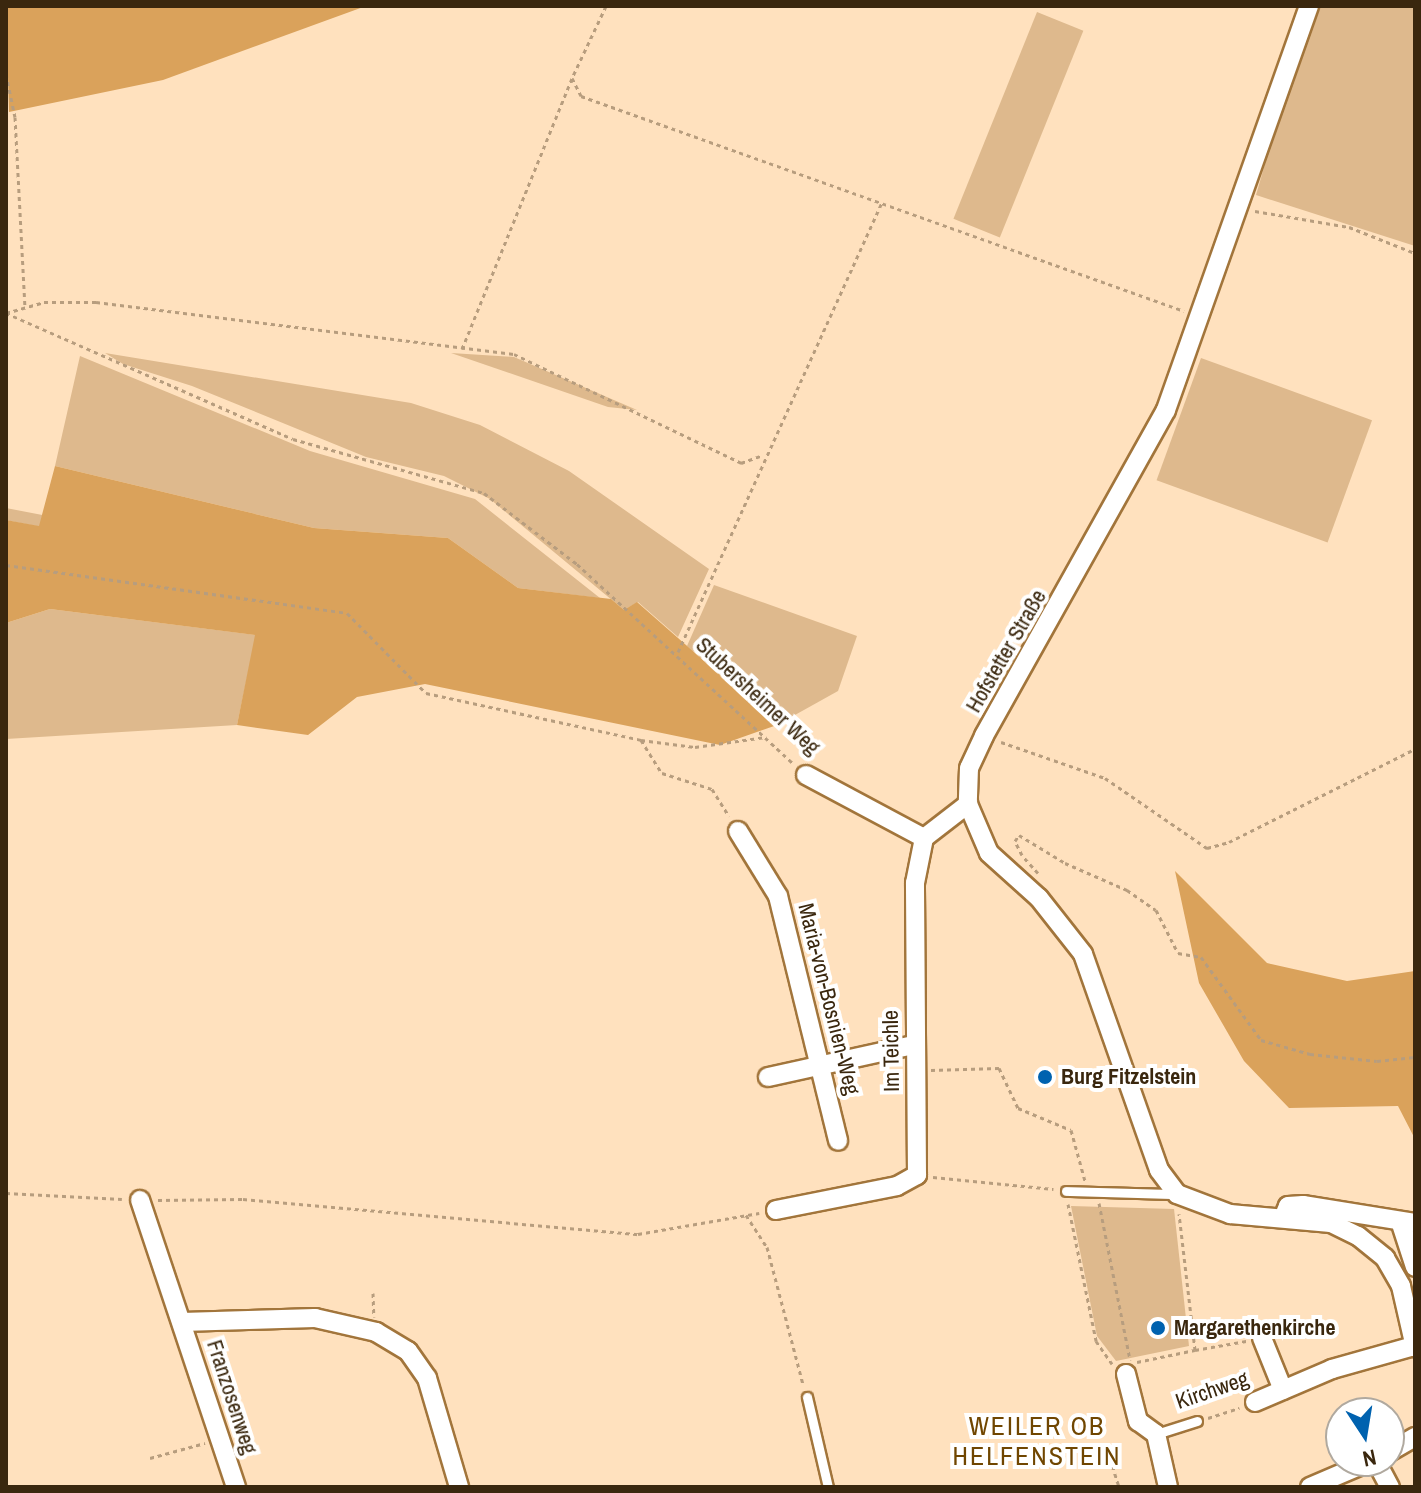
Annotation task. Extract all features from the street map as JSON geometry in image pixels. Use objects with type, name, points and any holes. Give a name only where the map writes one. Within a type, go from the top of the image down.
[{"type":"street","name":"Hofstetter Straße","points":[[1177,1199],[1159,1170],[1083,954],[1039,898],[989,853],[968,804],[969,768],[1166,410],[1203,317],[1309,6]]},
{"type":"street","name":"Stubersheimer Weg","points":[[806,775],[924,838]]},
{"type":"street","points":[[924,838],[968,804]]},
{"type":"street","name":"Maria-von-Bosnien-Weg","points":[[738,831],[778,896],[823,1065],[838,1141]]},
{"type":"street","name":"Im Teichle","points":[[917,1175],[915,883],[924,838]]},
{"type":"street","points":[[768,1077],[914,1045]]},
{"type":"street","points":[[776,1210],[897,1186],[917,1175]]},
{"type":"street","points":[[1177,1199],[1230,1214],[1331,1223],[1358,1236],[1385,1258],[1408,1285],[1415,1346]]},
{"type":"street","name":"Franzosenweg","points":[[140,1200],[236,1487]]},
{"type":"street","points":[[1283,1218],[1288,1206],[1303,1205],[1408,1223],[1415,1267]]},
{"type":"street","name":"Franzosenweg","points":[[182,1322],[315,1318],[376,1332],[408,1351],[427,1378],[459,1487]]},
{"type":"street","name":"Kirchweg","points":[[1262,1338],[1283,1390]]},
{"type":"street","name":"Kirchweg","points":[[1255,1402],[1415,1346]]},
{"type":"street","name":"Kirchweg","points":[[1127,1368],[1138,1421],[1156,1434],[1168,1487]]},
{"type":"street","points":[[1310,1487],[1338,1482]]},
{"type":"lane","points":[[1066,1191],[1177,1199]]},
{"type":"lane","points":[[807,1397],[828,1487]]},
{"type":"lane","name":"Kirchweg","points":[[1156,1434],[1197,1421]]},
{"type":"path","points":[[462,349],[572,78],[606,6]]},
{"type":"path","points":[[6,74],[15,117],[25,308]]},
{"type":"path","points":[[572,78],[581,96],[1203,317]]},
{"type":"path","points":[[677,653],[763,455],[881,204]]},
{"type":"path","points":[[1240,208],[1349,227],[1415,253]]},
{"type":"path","points":[[6,313],[25,308],[96,302],[514,354],[741,463],[763,455]]},
{"type":"path","name":"Stubersheimer Weg","points":[[6,313],[293,439],[465,484],[577,564],[806,775]]},
{"type":"path","points":[[6,565],[347,613],[426,693],[641,740],[695,747],[766,737]]},
{"type":"path","points":[[984,736],[1105,778],[1207,848],[1229,842],[1415,749]]},
{"type":"path","points":[[641,740],[662,773],[712,789],[738,831]]},
{"type":"path","points":[[1041,876],[1022,855],[1015,841],[1019,835],[1084,871],[1127,890],[1156,910],[1178,953],[1201,957],[1261,1040],[1310,1054],[1377,1061],[1415,1057]]},
{"type":"path","points":[[915,1070],[999,1068],[1018,1108],[1071,1130],[1092,1193],[1127,1368]]},
{"type":"path","points":[[917,1175],[1066,1191],[1069,1226],[1096,1341],[1110,1364],[1127,1368],[1195,1350],[1262,1338]]},
{"type":"path","points":[[6,1193],[140,1200],[243,1199],[638,1234],[776,1210]]},
{"type":"path","points":[[1177,1199],[1195,1350]]},
{"type":"path","points":[[746,1215],[767,1247],[807,1397]]},
{"type":"path","name":"Kirchweg","points":[[1197,1421],[1255,1402]]},
{"type":"path","points":[[150,1458],[220,1439]]},
{"type":"path","points":[[1105,1443],[1119,1487]]},
{"type":"shaded area","points":[[6,6],[366,6],[163,80],[9,112]]},
{"type":"shaded area","points":[[1311,6],[1415,6],[1415,246],[1256,195]]},
{"type":"shaded area","points":[[1037,12],[1083,31],[1000,237],[953,219]]},
{"type":"shaded area","points":[[105,353],[411,403],[480,425],[569,471],[709,569],[678,637],[638,602],[624,610],[490,499],[444,476],[366,457],[192,386],[123,364]]},
{"type":"shaded area","points":[[451,353],[514,357],[637,410],[608,407]]},
{"type":"shaded area","points":[[80,356],[310,451],[475,499],[600,598],[518,588],[448,538],[314,528],[55,466]]},
{"type":"shaded area","points":[[1201,358],[1372,420],[1328,542],[1157,480]]},
{"type":"shaded area","points":[[55,466],[314,528],[448,538],[518,588],[611,599],[624,610],[637,602],[777,725],[720,745],[425,684],[357,697],[308,735],[237,725],[255,635],[50,609],[6,623],[6,520],[39,526]]},
{"type":"shaded area","points":[[6,508],[42,515],[40,527],[6,520]]},
{"type":"shaded area","points":[[714,585],[857,636],[838,691],[777,725],[687,646]]},
{"type":"shaded area","points":[[50,609],[256,635],[237,725],[6,739],[6,623]]},
{"type":"shaded area","points":[[1175,871],[1267,963],[1347,981],[1415,971],[1415,1139],[1398,1106],[1289,1108],[1244,1061],[1199,983]]},
{"type":"shaded area","points":[[1071,1206],[1174,1209],[1189,1346],[1116,1361],[1097,1336]]},
{"type":"place","name":"Burg Fitzelstein","points":[[1045,1077]]},
{"type":"place","name":"Margarethenkirche","points":[[1158,1328]]},
{"type":"district","name":"WEILER OB HELFENSTEIN","points":[[1037,1441]]}]
